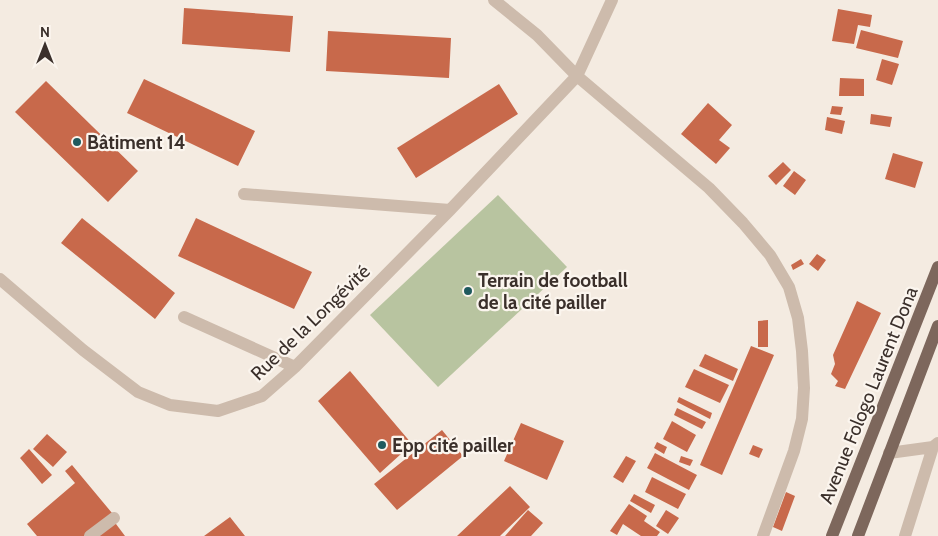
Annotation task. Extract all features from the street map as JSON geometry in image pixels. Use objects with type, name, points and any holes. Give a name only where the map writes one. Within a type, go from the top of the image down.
[{"type":"main road","name":"Avenue Fologo Laurent Dona","points":[[832,536],[938,267]]},
{"type":"main road","name":"Avenue Fologo Laurent Dona","points":[[858,536],[938,326]]},
{"type":"street","points":[[494,0],[537,35],[577,76],[709,188],[743,223],[770,255],[789,287],[798,318],[802,351],[804,388],[802,419],[794,451],[763,536]]},
{"type":"street","name":"Rue de la Longévité","points":[[0,279],[83,350],[138,392],[170,405],[218,411],[262,396],[295,367],[450,210],[577,76],[612,0]]},
{"type":"street","points":[[244,194],[450,210]]},
{"type":"street","points":[[184,317],[295,367]]},
{"type":"street","points":[[889,453],[935,445],[905,536]]},
{"type":"street","points":[[90,536],[114,518]]},
{"type":"green space","name":"Terrain de football de la cité pailler","points":[[498,195],[567,267],[438,387],[370,315]]},
{"type":"building","points":[[184,8],[293,16],[290,52],[182,44]]},
{"type":"building","points":[[838,9],[872,15],[870,27],[858,25],[854,44],[832,41]]},
{"type":"building","points":[[861,30],[903,41],[898,58],[856,48]]},
{"type":"building","points":[[328,31],[451,38],[449,78],[326,71]]},
{"type":"building","points":[[882,59],[899,64],[892,85],[876,80]]},
{"type":"building","points":[[840,78],[864,79],[864,96],[839,96]]},
{"type":"building","points":[[144,79],[255,131],[238,166],[127,113]]},
{"type":"building","name":"Bâtiment 14","points":[[46,81],[138,171],[108,202],[15,112]]},
{"type":"building","points":[[499,84],[518,114],[416,178],[397,148]]},
{"type":"building","points":[[708,103],[732,125],[719,140],[730,148],[716,164],[681,134]]},
{"type":"building","points":[[832,106],[843,107],[841,115],[830,114]]},
{"type":"building","points":[[871,114],[892,117],[890,127],[870,124]]},
{"type":"building","points":[[827,117],[845,121],[842,134],[825,130]]},
{"type":"building","points":[[893,153],[923,162],[915,188],[885,179]]},
{"type":"building","points":[[783,162],[791,170],[776,185],[768,176]]},
{"type":"building","points":[[794,171],[806,180],[795,195],[783,186]]},
{"type":"building","points":[[82,218],[175,293],[155,319],[61,243]]},
{"type":"building","points":[[196,218],[312,272],[294,309],[178,256]]},
{"type":"building","points":[[817,254],[826,260],[818,271],[809,264]]},
{"type":"building","points":[[801,259],[804,264],[793,270],[791,265]]},
{"type":"building","points":[[857,301],[881,313],[845,389],[835,386],[838,381],[831,374],[835,364],[833,355]]},
{"type":"building","points":[[768,320],[768,347],[758,347],[758,321]]},
{"type":"building","points":[[751,346],[774,355],[722,475],[700,465]]},
{"type":"building","points":[[705,354],[738,369],[733,381],[699,366]]},
{"type":"building","points":[[694,369],[729,385],[720,403],[685,387]]},
{"type":"building","points":[[350,371],[412,444],[380,473],[318,401]]},
{"type":"building","points":[[679,397],[712,413],[710,419],[677,402]]},
{"type":"building","points":[[677,408],[706,422],[702,429],[674,415]]},
{"type":"building","points":[[672,421],[696,435],[687,452],[663,439]]},
{"type":"building","points":[[521,423],[564,441],[547,480],[504,461]]},
{"type":"building","points":[[442,430],[463,456],[397,510],[374,484]]},
{"type":"building","points":[[47,434],[67,452],[53,467],[33,449]]},
{"type":"building","points":[[657,442],[667,447],[664,454],[654,448]]},
{"type":"building","points":[[753,445],[763,449],[759,458],[749,454]]},
{"type":"building","points":[[29,449],[52,475],[42,484],[20,458]]},
{"type":"building","points":[[655,453],[697,475],[689,490],[647,468]]},
{"type":"building","points":[[626,456],[636,461],[623,483],[613,477]]},
{"type":"building","points":[[681,456],[693,460],[690,466],[679,462]]},
{"type":"building","points":[[72,465],[112,513],[84,536],[37,536],[27,524],[75,483],[65,471]]},
{"type":"building","points":[[652,477],[686,494],[678,509],[645,492]]},
{"type":"building","points":[[510,486],[530,507],[500,536],[457,536]]},
{"type":"building","points":[[786,492],[795,496],[782,531],[773,527]]},
{"type":"building","points":[[634,494],[655,505],[651,513],[630,501]]},
{"type":"building","points":[[629,504],[647,516],[644,521],[660,532],[657,536],[641,536],[623,524],[617,535],[610,531]]},
{"type":"building","points":[[528,510],[543,523],[531,536],[505,536]]},
{"type":"building","points":[[666,510],[679,518],[668,534],[656,526]]},
{"type":"building","points":[[230,517],[245,536],[204,536]]},
{"type":"building","points":[[113,520],[125,536],[93,536]]},
{"type":"place","name":"Bâtiment 14","points":[[77,142]]},
{"type":"place","name":"Terrain de football de la cité pailler","points":[[468,291]]},
{"type":"place","name":"Epp cité pailler","points":[[382,445]]}]
